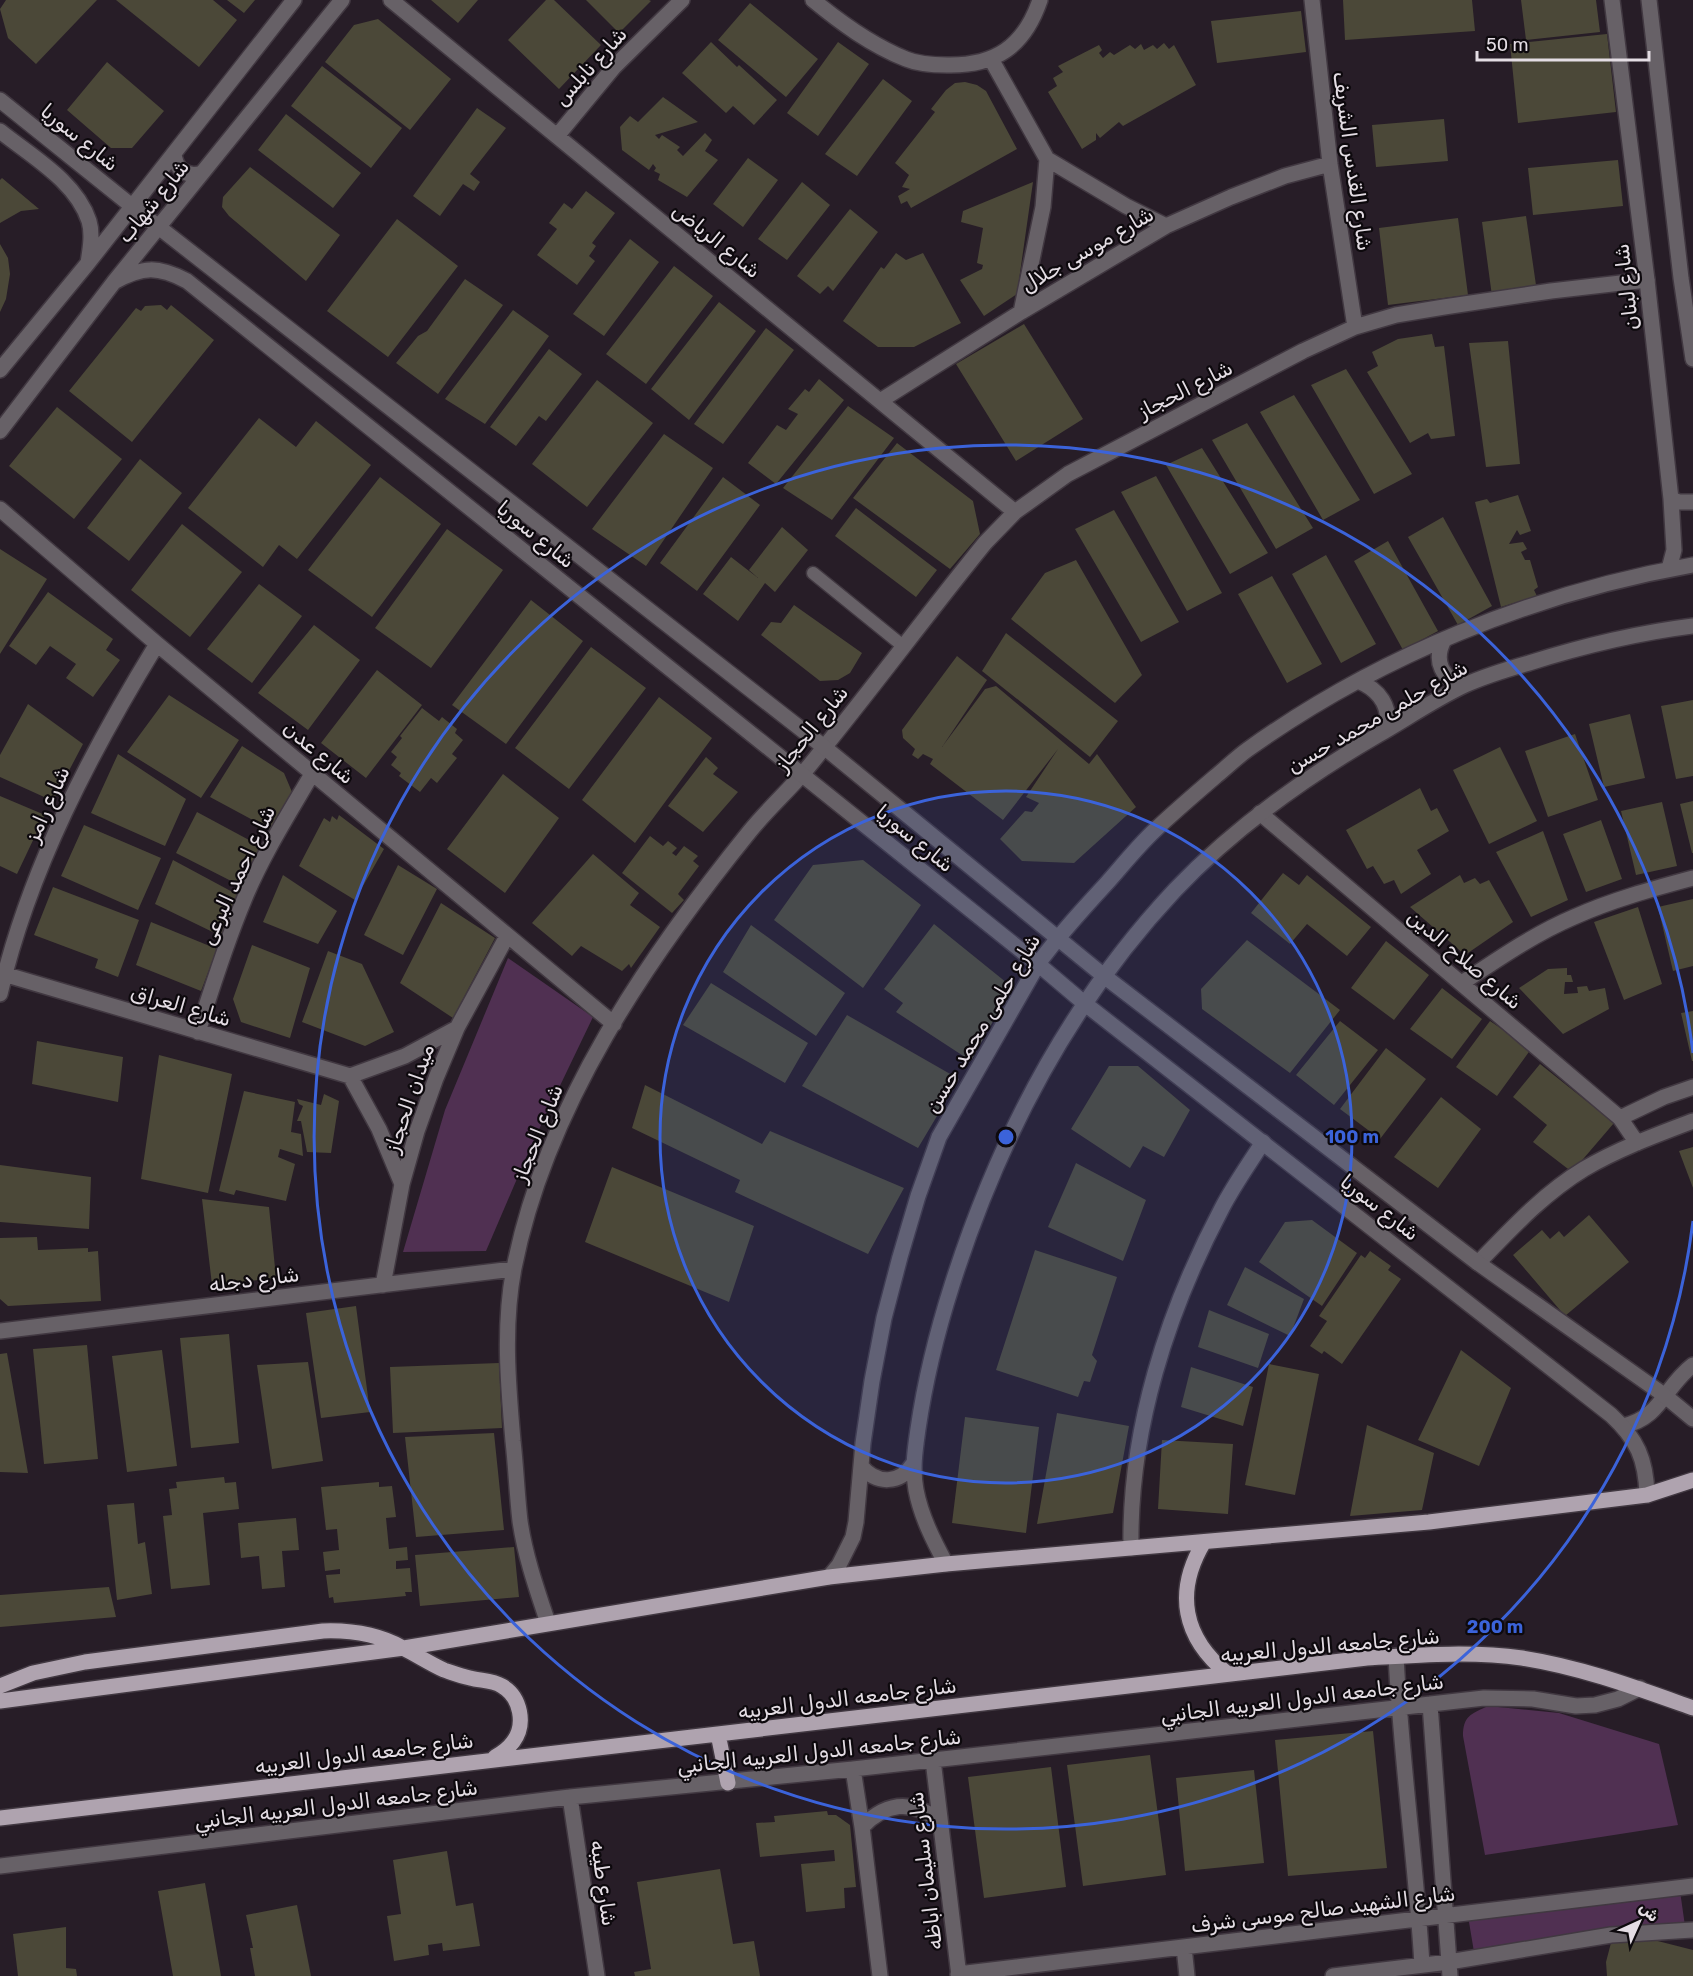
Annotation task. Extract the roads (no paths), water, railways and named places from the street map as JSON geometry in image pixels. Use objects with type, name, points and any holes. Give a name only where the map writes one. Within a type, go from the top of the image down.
[{"type":"main road","points":[[0,1701],[404,1648],[829,1577],[946,1564],[1429,1522],[1647,1495],[1693,1480]]},
{"type":"main road","points":[[1204,1542],[1194,1558],[1188,1576],[1187,1613],[1192,1631],[1201,1648],[1213,1663],[1228,1674]]},
{"type":"main road","points":[[0,1686],[33,1673],[85,1662],[322,1631],[356,1632],[404,1648],[437,1667],[463,1676],[493,1682],[510,1693],[520,1711],[519,1731],[508,1748],[493,1759]]},
{"type":"main road","name":"شارع جامعه الدول العربيه","points":[[0,1818],[1396,1656],[1468,1655],[1521,1658],[1577,1669],[1640,1688],[1693,1708]]},
{"type":"main road","points":[[718,1734],[728,1783]]},
{"type":"street","name":"شارع شهاب","points":[[0,370],[133,207],[294,0]]},
{"type":"street","name":"شارع شهاب","points":[[0,431],[114,282],[342,0]]},
{"type":"street","name":"شارع الرياض","points":[[391,0],[1016,512]]},
{"type":"street","name":"شارع نابلس","points":[[557,136],[614,68],[682,0]]},
{"type":"street","points":[[813,0],[840,22],[876,45],[908,60],[937,65],[965,65],[991,59],[1010,48],[1026,32],[1040,0]]},
{"type":"street","name":"شارع القدس الشريف","points":[[1312,0],[1329,164],[1355,327]]},
{"type":"street","name":"شارع لبنان","points":[[1612,0],[1647,280],[1671,499],[1674,550],[1669,569]]},
{"type":"street","points":[[1649,0],[1687,277],[1693,359]]},
{"type":"street","points":[[991,59],[1047,159],[1126,206],[1166,226]]},
{"type":"street","name":"شارع سوريا","points":[[0,100],[133,207],[824,747],[1104,976],[1478,1263],[1664,1395],[1693,1419]]},
{"type":"street","points":[[0,131],[60,178],[76,198],[89,221],[91,238],[88,263]]},
{"type":"street","points":[[174,153],[174,160],[180,170],[190,175],[202,173]]},
{"type":"street","points":[[1021,312],[1043,207],[1047,159]]},
{"type":"street","name":"شارع موسى جلال","points":[[880,401],[1021,312],[1166,226],[1286,176],[1329,164]]},
{"type":"street","name":"شارع سوريا","points":[[114,282],[129,274],[149,269],[169,272],[187,281],[1084,1003],[1611,1414],[1634,1441],[1643,1458],[1647,1476],[1647,1495]]},
{"type":"street","name":"شارع الحجاز","points":[[548,1623],[535,1585],[521,1523],[508,1377],[507,1329],[513,1269],[527,1218],[552,1148],[587,1070],[614,1024],[657,956],[703,891],[753,828],[824,747],[985,543],[1016,512],[1068,474],[1303,351],[1355,327],[1396,315],[1444,307],[1647,280]]},
{"type":"street","points":[[338,402],[355,380]]},
{"type":"street","points":[[1671,499],[1678,502],[1693,502]]},
{"type":"street","name":"شارع عدن","points":[[0,509],[157,644],[614,1024]]},
{"type":"street","name":"شارع حلمى محمد حسن","points":[[829,1577],[839,1565],[853,1537],[872,1381],[884,1318],[918,1196],[939,1137],[1038,964],[1057,937],[1154,831],[1247,750],[1358,681],[1444,640],[1515,612],[1573,593],[1693,565]]},
{"type":"street","name":"شارع حلمى محمد حسن","points":[[946,1564],[922,1514],[913,1464],[921,1409],[933,1355],[963,1250],[983,1198],[1024,1108],[1055,1050],[1084,1003],[1144,924],[1215,851],[1297,785],[1332,762],[1465,685],[1564,652],[1615,639],[1693,626]]},
{"type":"street","points":[[1444,640],[1439,648],[1438,656],[1443,673],[1457,683],[1465,685]]},
{"type":"street","name":"شارع رامز","points":[[0,994],[2,974],[54,837],[119,706],[157,644]]},
{"type":"street","points":[[1358,681],[1368,685],[1383,700],[1389,720],[1387,730]]},
{"type":"street","name":"شارع احمد البرعى","points":[[198,1032],[219,964],[245,898],[276,835],[312,774]]},
{"type":"street","name":"شارع صلاح الدين","points":[[1260,813],[1620,1118],[1637,1143]]},
{"type":"street","points":[[1462,983],[1515,947],[1572,917],[1633,894],[1693,878]]},
{"type":"street","name":"ميدان الحجاز","points":[[383,1285],[402,1184],[417,1131],[457,1028],[507,936]]},
{"type":"street","name":"شارع العراق","points":[[2,974],[350,1076]]},
{"type":"street","points":[[402,1184],[379,1129],[350,1076],[405,1056],[457,1028]]},
{"type":"street","points":[[1620,1118],[1664,1097],[1693,1087]]},
{"type":"street","points":[[1478,1263],[1527,1212],[1583,1170],[1637,1143],[1693,1121]]},
{"type":"street","points":[[1131,1548],[1130,1515],[1137,1449],[1156,1366],[1185,1285],[1223,1208],[1263,1142]]},
{"type":"street","name":"شارع دجله","points":[[0,1331],[513,1269]]},
{"type":"street","points":[[1623,1426],[1636,1423],[1648,1416],[1658,1407],[1664,1395],[1693,1365]]},
{"type":"street","points":[[861,1466],[872,1477],[888,1480],[903,1475],[913,1464]]},
{"type":"street","points":[[1396,1656],[1422,1965]]},
{"type":"street","name":"شارع جامعه الدول العربيه الجانبي","points":[[0,1866],[570,1797],[728,1783],[1484,1698],[1533,1699],[1576,1706],[1595,1705],[1640,1688]]},
{"type":"street","points":[[1430,1704],[1450,1969]]},
{"type":"street","name":"شارع سليمان اباظه","points":[[933,1760],[958,1975]]},
{"type":"street","points":[[853,1769],[880,1976]]},
{"type":"street","name":"شارع طيبه","points":[[570,1797],[597,1976]]},
{"type":"street","points":[[862,1827],[872,1817],[898,1806],[913,1807],[939,1820]]},
{"type":"street","name":"شارع الشهيد صالح موسى شرف","points":[[958,1975],[1693,1886]]},
{"type":"street","points":[[1333,1976],[1422,1965],[1450,1969],[1611,1935],[1693,1930]]},
{"type":"street","points":[[1184,1947],[1188,1976]]},
{"type":"lane","points":[[813,573],[903,646]]}]
